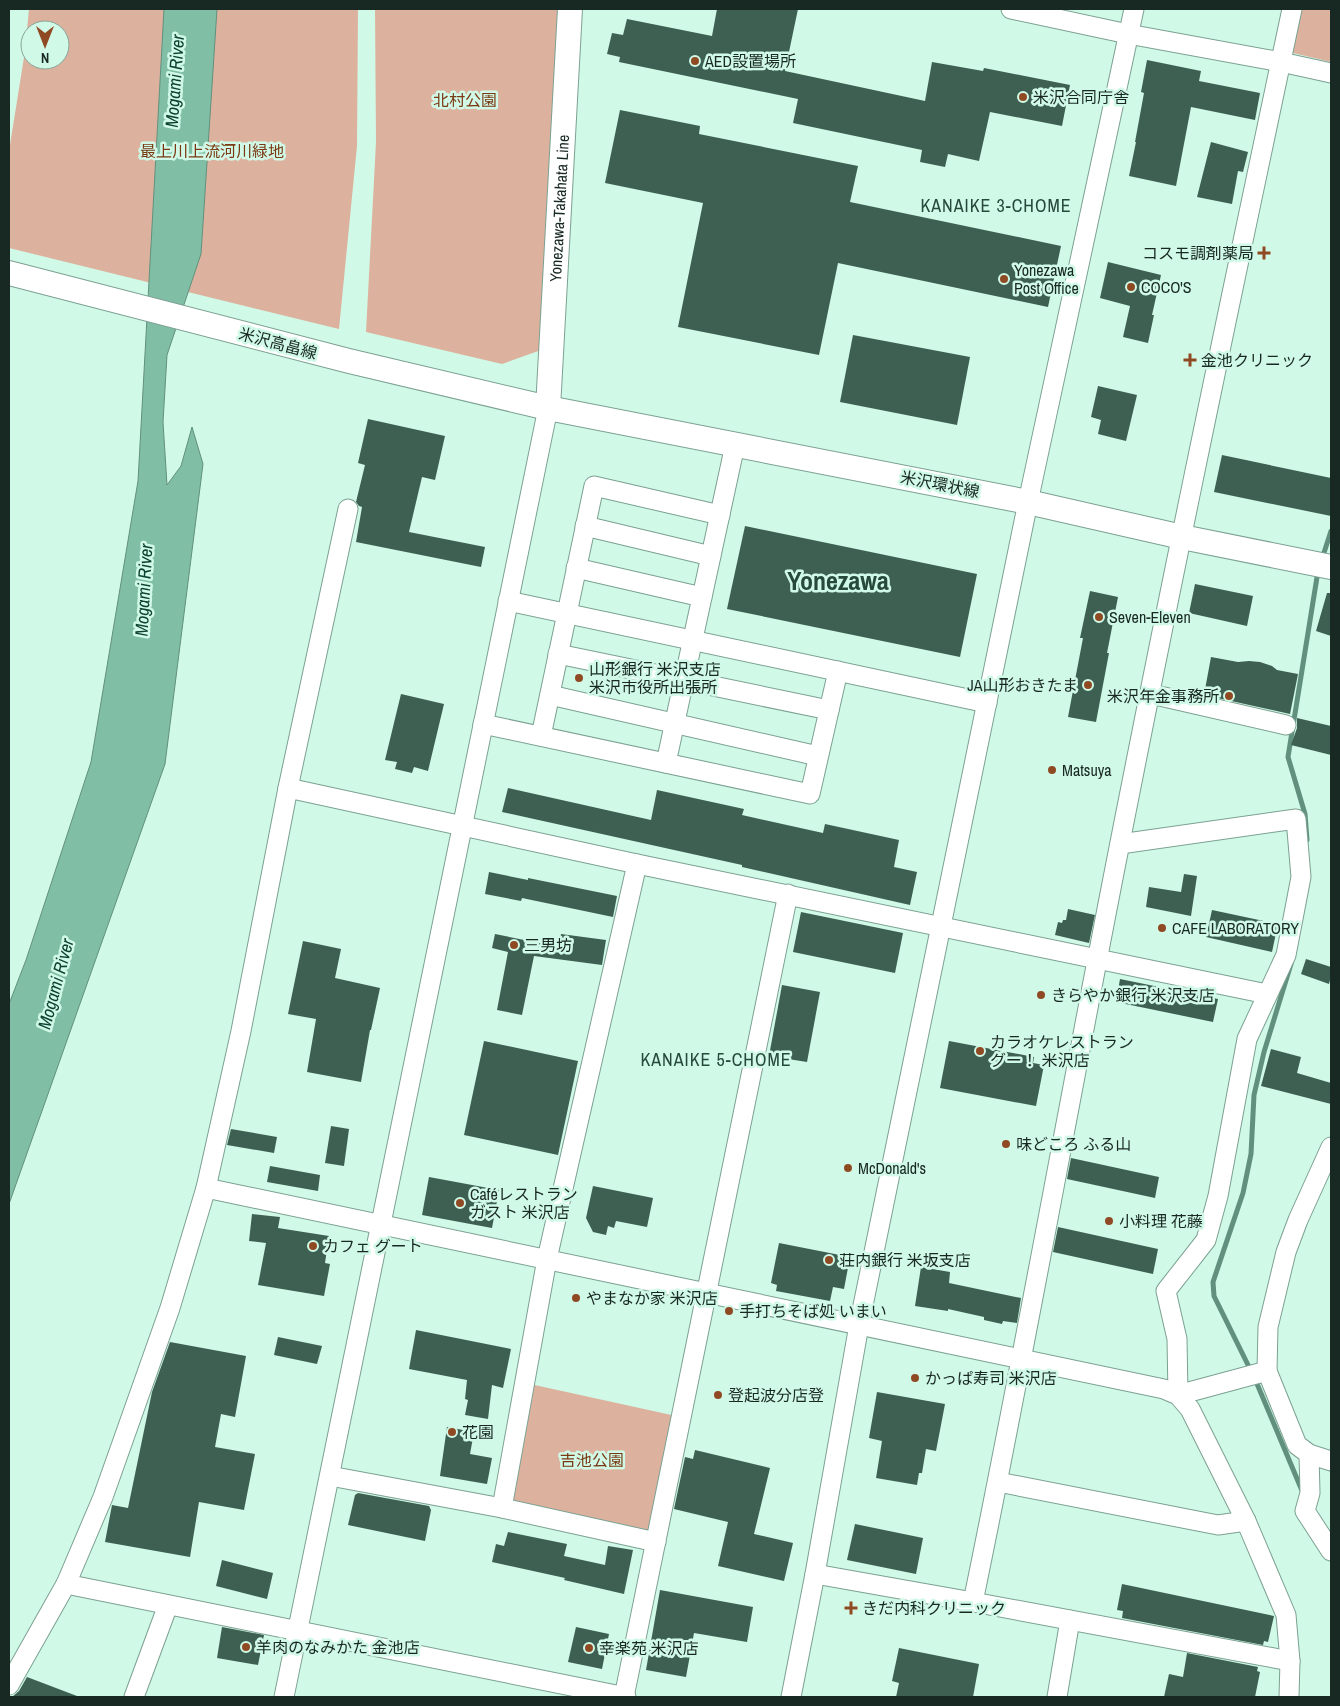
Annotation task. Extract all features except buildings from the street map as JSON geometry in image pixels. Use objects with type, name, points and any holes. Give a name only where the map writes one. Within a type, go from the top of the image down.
[{"type":"main road","name":"Yonezawa-Takahata Line","points":[[548,408],[570,9]]},
{"type":"main road","name":"米沢高畠線","points":[[9,272],[326,355],[548,408]]},
{"type":"main road","name":"米沢環状線","points":[[548,408],[1028,502],[1331,568]]},
{"type":"street","points":[[1011,9],[1128,34],[1331,73]]},
{"type":"street","points":[[791,1697],[859,1325],[1028,502],[1134,9]]},
{"type":"street","points":[[973,1602],[1023,1359],[1120,844],[1292,9]]},
{"type":"street","points":[[284,1697],[548,408]]},
{"type":"street","points":[[666,763],[735,444]]},
{"type":"street","points":[[541,736],[594,486],[720,515]]},
{"type":"street","points":[[9,1685],[66,1584],[103,1496],[170,1308],[206,1188],[241,1031],[288,788],[348,509]]},
{"type":"street","points":[[585,526],[711,556]]},
{"type":"street","points":[[576,568],[702,597]]},
{"type":"street","points":[[508,601],[987,703]]},
{"type":"street","points":[[558,654],[829,710]]},
{"type":"street","points":[[483,724],[810,794],[838,671]]},
{"type":"street","points":[[1151,694],[1286,725]]},
{"type":"street","points":[[550,695],[818,756]]},
{"type":"street","points":[[288,788],[637,864],[1267,994]]},
{"type":"street","points":[[1120,844],[1296,819],[1301,877],[1286,955],[1247,1039],[1218,1196],[1206,1240],[1166,1291],[1177,1339],[1178,1395]]},
{"type":"street","points":[[502,1508],[547,1259],[637,864]]},
{"type":"street","points":[[66,1584],[625,1697],[788,894]]},
{"type":"street","points":[[1331,1147],[1298,1220],[1286,1252],[1268,1327],[1267,1372],[1296,1445],[1309,1454],[1331,1461]]},
{"type":"street","points":[[206,1188],[1164,1389],[1178,1395],[1190,1409],[1246,1521],[1286,1615],[1290,1661],[1289,1697]]},
{"type":"street","points":[[1178,1395],[1267,1372]]},
{"type":"street","points":[[1309,1454],[1310,1493],[1305,1511],[1331,1551]]},
{"type":"street","points":[[330,1476],[502,1508],[656,1542]]},
{"type":"street","points":[[998,1482],[1218,1525],[1246,1521]]},
{"type":"street","points":[[815,1574],[1290,1661]]},
{"type":"street","points":[[134,1697],[168,1605]]},
{"type":"street","points":[[1057,1697],[1070,1620]]},
{"type":"green space","name":"最上川上流河川緑地","points":[[29,9],[358,9],[357,146],[339,329],[9,248],[9,151],[22,70],[70,70],[70,20],[28,20]]},
{"type":"green space","name":"北村公園","points":[[375,9],[559,9],[544,349],[502,364],[366,332],[376,142]]},
{"type":"green space","points":[[1298,9],[1331,9],[1331,62],[1289,52]]},
{"type":"green space","name":"吉池公園","points":[[530,1384],[676,1416],[651,1533],[507,1503]]},
{"type":"water","name":"Mogami River","points":[[164,9],[217,9],[201,254],[167,355],[163,422],[167,485],[181,466],[192,427],[203,464],[165,764],[9,1204],[9,1004],[26,960],[91,762],[138,481]]},
{"type":"waterway","points":[[1322,559],[1331,531]]},
{"type":"waterway","points":[[1307,840],[1305,814],[1288,757],[1318,571]]},
{"type":"waterway","points":[[1251,1371],[1214,1296],[1213,1282],[1243,1193],[1251,1154],[1254,1095],[1264,1052],[1291,964]]},
{"type":"waterway","points":[[1255,1379],[1303,1493]]},
{"type":"place","name":"AED設置場所","points":[[695,61]]},
{"type":"place","name":"米沢合同庁舎","points":[[1023,97]]},
{"type":"place","name":"コスモ調剤薬局","points":[[1264,253]]},
{"type":"place","name":"Yonezawa Post Office","points":[[1004,279]]},
{"type":"place","name":"COCO'S","points":[[1131,287]]},
{"type":"place","name":"金池クリニック","points":[[1190,360]]},
{"type":"place","name":"Seven-Eleven","points":[[1099,617]]},
{"type":"place","name":"山形銀行 米沢支店 米沢市役所出張所","points":[[579,678]]},
{"type":"place","name":"JA山形おきたま","points":[[1088,685]]},
{"type":"place","name":"米沢年金事務所","points":[[1229,696]]},
{"type":"place","name":"Matsuya","points":[[1052,770]]},
{"type":"place","name":"CAFE LABORATORY","points":[[1162,928]]},
{"type":"place","name":"三男坊","points":[[514,945]]},
{"type":"place","name":"きらやか銀行 米沢支店","points":[[1041,995]]},
{"type":"place","name":"カラオケレストラン グー！ 米沢店","points":[[980,1051]]},
{"type":"place","name":"味どころ ふる山","points":[[1006,1144]]},
{"type":"place","name":"McDonald's","points":[[848,1168]]},
{"type":"place","name":"Caféレストラン ガスト 米沢店","points":[[460,1203]]},
{"type":"place","name":"小料理 花藤","points":[[1109,1221]]},
{"type":"place","name":"カフェ グート","points":[[313,1246]]},
{"type":"place","name":"荘内銀行 米坂支店","points":[[829,1260]]},
{"type":"place","name":"やまなか家 米沢店","points":[[576,1298]]},
{"type":"place","name":"手打ちそば処 いまい","points":[[729,1311]]},
{"type":"place","name":"かっぱ寿司 米沢店","points":[[915,1378]]},
{"type":"place","name":"登起波分店登","points":[[718,1395]]},
{"type":"place","name":"花園","points":[[452,1432]]},
{"type":"place","name":"きだ内科クリニック","points":[[851,1608]]},
{"type":"place","name":"羊肉のなみかた 金池店","points":[[246,1647]]},
{"type":"place","name":"幸楽苑 米沢店","points":[[589,1648]]},
{"type":"district","name":"KANAIKE 3-CHOME","points":[[996,206]]},
{"type":"district","name":"Yonezawa","points":[[838,581]]},
{"type":"district","name":"KANAIKE 5-CHOME","points":[[716,1060]]}]
